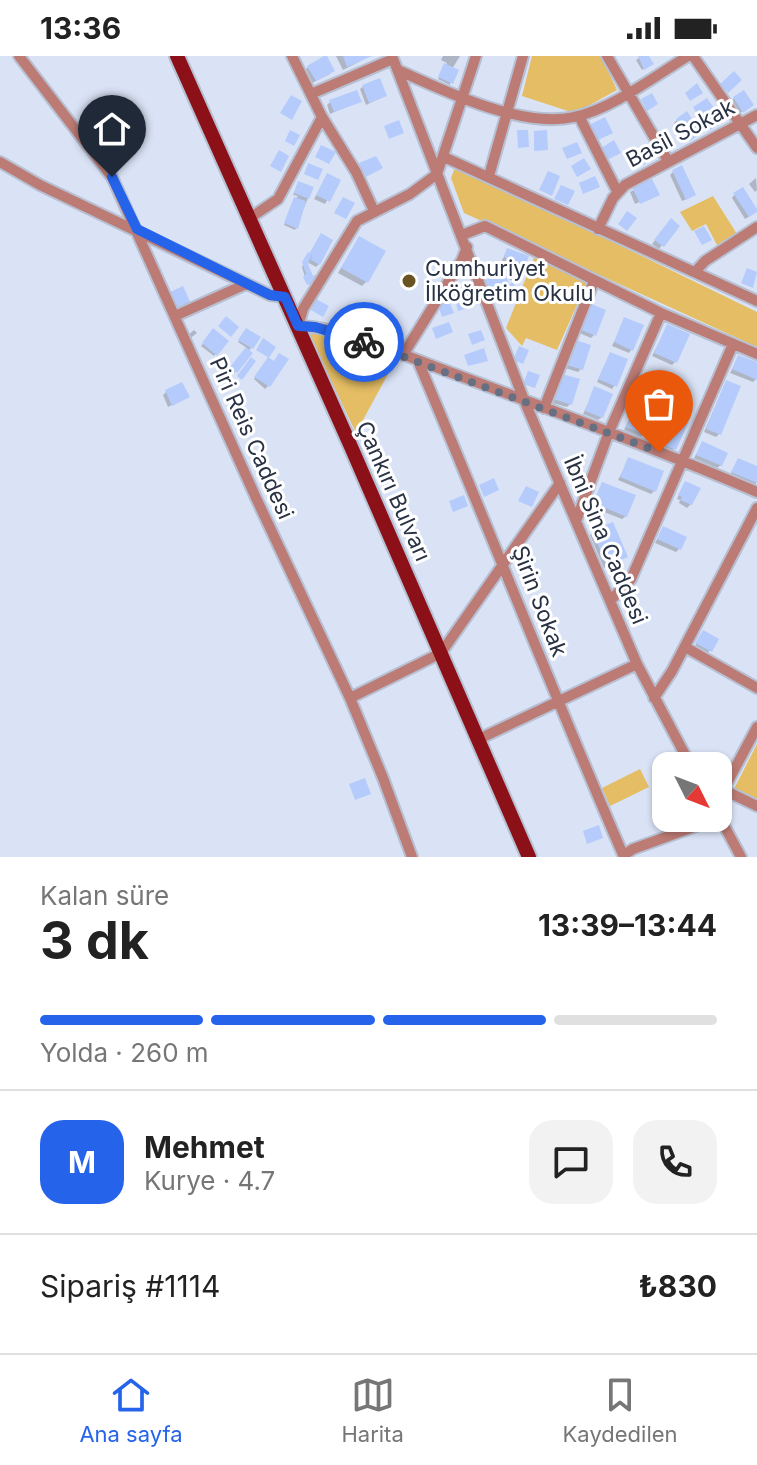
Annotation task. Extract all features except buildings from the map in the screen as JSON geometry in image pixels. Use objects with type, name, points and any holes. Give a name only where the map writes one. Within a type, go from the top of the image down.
[{"type":"main road","name":"Çankırı Bulvarı","points":[[177,56],[529,857]]},
{"type":"street","name":"Piri Reis Caddesi","points":[[19,56],[112,177],[350,698],[412,857]]},
{"type":"street","points":[[292,56],[374,211]]},
{"type":"street","points":[[476,56],[437,174],[410,194],[357,221],[303,309],[298,326],[315,327],[403,355],[609,432],[757,492]]},
{"type":"street","points":[[489,176],[523,56]]},
{"type":"street","points":[[607,56],[668,161]]},
{"type":"street","points":[[311,94],[395,62],[463,100],[556,119],[579,116],[690,56],[757,148]]},
{"type":"street","name":"İbni Sina Caddesi","points":[[395,62],[524,400],[637,664],[683,752]]},
{"type":"street","name":"Basil Sokak","points":[[598,229],[617,191],[757,115]]},
{"type":"street","points":[[579,116],[617,191]]},
{"type":"street","points":[[250,218],[278,199],[322,117]]},
{"type":"street","points":[[444,157],[757,301]]},
{"type":"street","points":[[0,162],[40,185],[246,284],[270,295],[285,297]]},
{"type":"street","points":[[462,235],[485,226],[661,313],[757,354]]},
{"type":"street","points":[[695,272],[705,261],[757,227]]},
{"type":"street","points":[[403,355],[467,247]]},
{"type":"street","points":[[544,408],[594,281]]},
{"type":"street","points":[[175,316],[246,284]]},
{"type":"street","points":[[576,521],[609,432],[661,313]]},
{"type":"street","points":[[610,601],[631,579],[733,344]]},
{"type":"street","name":"Şirin Sokak","points":[[418,361],[624,856]]},
{"type":"street","points":[[350,698],[441,653],[560,483]]},
{"type":"street","points":[[654,698],[685,647],[757,508]]},
{"type":"street","points":[[685,647],[757,688]]},
{"type":"street","points":[[479,739],[637,664]]},
{"type":"street","points":[[732,774],[757,727]]},
{"type":"street","points":[[732,798],[757,806]]},
{"type":"street","points":[[624,856],[633,849],[680,832]]},
{"type":"street","points":[[728,832],[741,857]]},
{"type":"shaded area","points":[[532,56],[601,56],[617,90],[579,111],[571,112],[522,96]]},
{"type":"shaded area","points":[[461,168],[757,312],[757,347],[464,213],[451,178],[454,170]]},
{"type":"shaded area","points":[[713,196],[737,234],[717,245],[706,224],[692,231],[680,212]]},
{"type":"shaded area","points":[[535,255],[587,282],[557,350],[526,338],[522,346],[506,328]]},
{"type":"shaded area","points":[[315,329],[395,361],[356,433],[310,336]]},
{"type":"shaded area","points":[[757,744],[757,803],[733,791]]},
{"type":"shaded area","points":[[640,769],[649,787],[610,806],[602,788]]},
{"type":"way so far","points":[[364,342],[659,452]]},
{"type":"place","name":"Cumhuriyet İlköğretim Okulu","points":[[409,281]]},
{"type":"route","points":[[112,177],[137,229],[270,295],[285,297],[298,326],[315,327],[364,342]]}]
